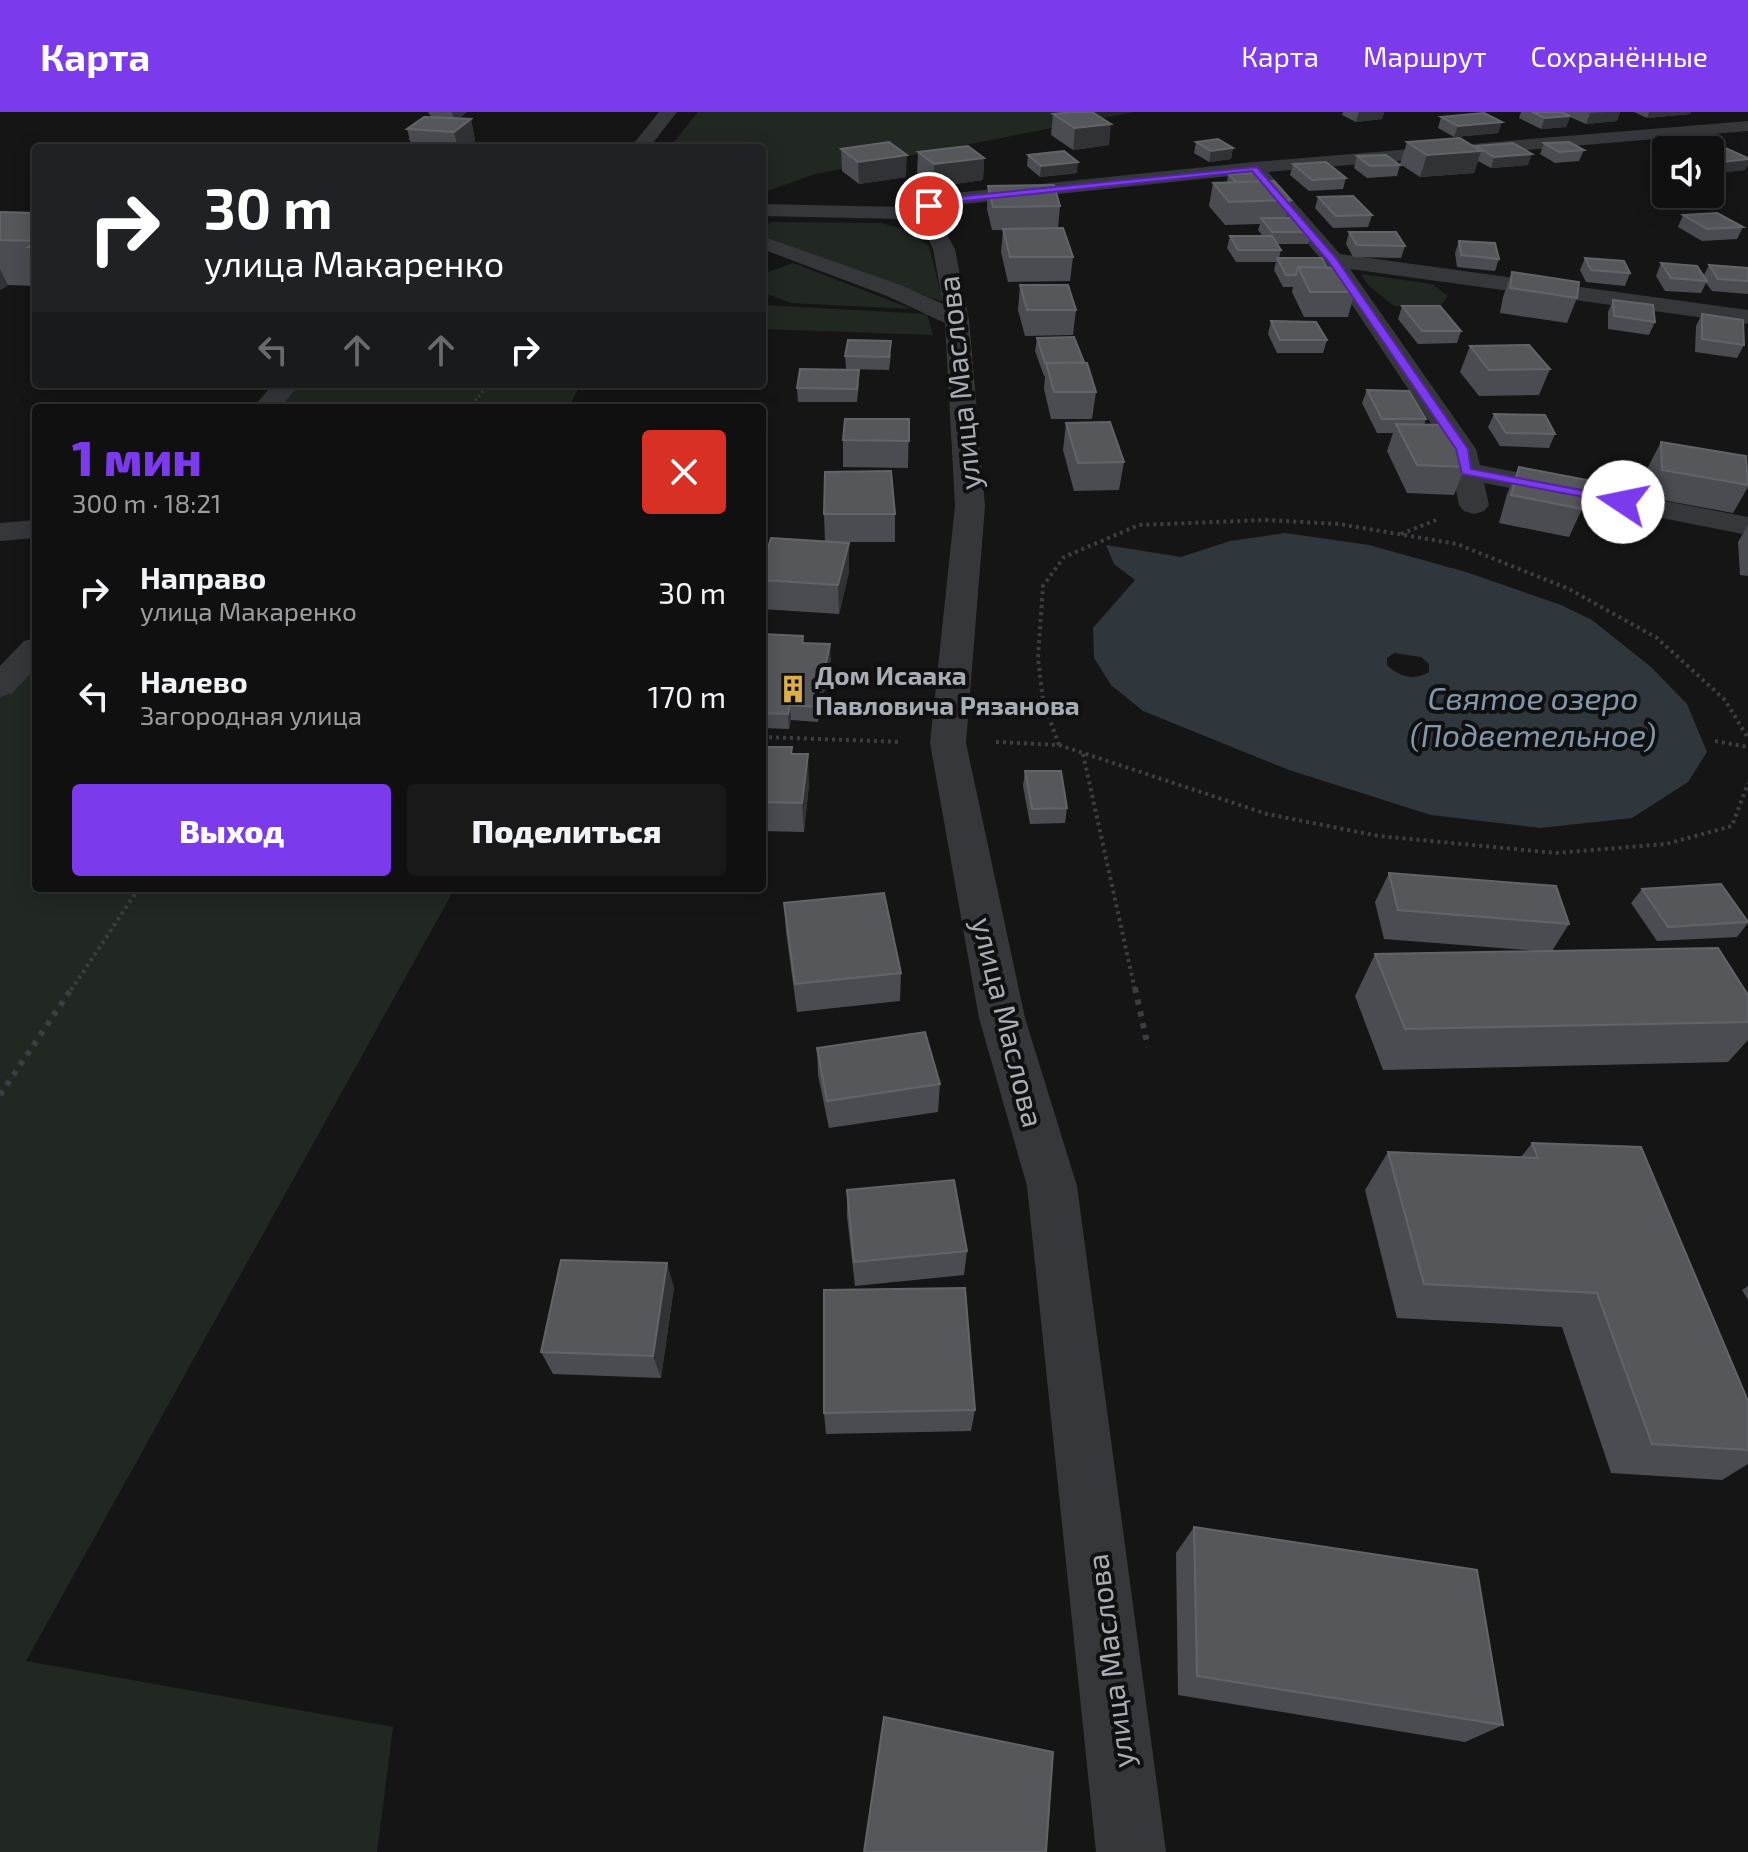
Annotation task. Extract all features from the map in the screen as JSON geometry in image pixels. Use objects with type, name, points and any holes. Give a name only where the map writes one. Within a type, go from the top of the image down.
[{"type":"street","points":[[642,144],[668,112]]},
{"type":"street","points":[[766,210],[903,213],[954,199],[1254,168],[1748,126]]},
{"type":"street","points":[[1254,168],[1333,260],[1462,449],[1474,505]]},
{"type":"street","name":"улица Маслова","points":[[903,213],[935,230],[944,249],[957,320],[970,506],[948,743],[1002,1018],[1052,1186],[1131,1852]]},
{"type":"street","points":[[766,243],[895,291],[957,320]]},
{"type":"street","points":[[1333,260],[1748,317]]},
{"type":"street","points":[[270,404],[284,388]]},
{"type":"street","points":[[1466,471],[1748,526]]},
{"type":"street","points":[[0,532],[32,529]]},
{"type":"street","points":[[0,686],[32,652]]},
{"type":"path","points":[[421,124],[430,112]]},
{"type":"path","points":[[406,144],[412,136]]},
{"type":"path","points":[[472,404],[486,388]]},
{"type":"path","points":[[1059,745],[1043,701],[1038,658],[1043,586],[1064,557],[1139,525],[1266,520],[1339,524],[1457,544],[1569,589],[1657,638],[1725,700],[1748,738]]},
{"type":"path","points":[[766,737],[1059,745],[1267,814],[1379,836],[1556,853],[1666,844],[1732,826],[1746,796],[1748,783]]},
{"type":"path","points":[[1715,741],[1748,747]]},
{"type":"path","points":[[1083,753],[1148,1047]]},
{"type":"path","points":[[0,1095],[136,892]]},
{"type":"shaded area","points":[[698,112],[1135,112],[815,174],[766,192],[766,144],[672,144]]},
{"type":"shaded area","points":[[772,222],[881,223],[906,230],[929,246],[943,302],[766,237],[766,226]]},
{"type":"shaded area","points":[[793,263],[912,309],[791,303],[766,294],[766,273]]},
{"type":"shaded area","points":[[1361,274],[1432,284],[1448,296],[1441,305],[1394,306],[1368,285]]},
{"type":"shaded area","points":[[766,305],[927,314],[933,335],[766,329]]},
{"type":"shaded area","points":[[284,388],[579,388],[570,404],[270,404]]},
{"type":"shaded area","points":[[32,652],[32,892],[453,892],[26,1661],[393,1727],[377,1852],[0,1852],[0,686]]},
{"type":"water","name":"Святое озеро (Подветельное)","points":[[1285,533],[1369,545],[1466,572],[1561,605],[1592,620],[1651,667],[1687,704],[1707,752],[1688,782],[1632,818],[1540,828],[1431,815],[1289,770],[1143,711],[1111,685],[1094,658],[1093,628],[1135,580],[1114,564],[1106,545],[1181,557],[1230,541]],"holes":[[[1394,653],[1421,657],[1429,664],[1429,672],[1418,676],[1402,675],[1387,665],[1387,658]]]},
{"type":"building","points":[[1092,112],[1111,124],[1075,128],[1053,114]]},
{"type":"building","points":[[1532,112],[1561,112],[1570,116],[1545,118]]},
{"type":"building","points":[[1484,113],[1502,122],[1458,126],[1441,117]]},
{"type":"building","points":[[424,117],[471,119],[454,132],[407,129]]},
{"type":"building","points":[[1460,138],[1481,151],[1427,155],[1407,142]]},
{"type":"building","points":[[1218,139],[1233,148],[1211,151],[1196,142]]},
{"type":"building","points":[[889,142],[907,155],[858,162],[841,149]]},
{"type":"building","points":[[1569,142],[1584,150],[1559,152],[1544,143]]},
{"type":"building","points":[[1513,143],[1532,154],[1494,157],[1476,146]]},
{"type":"building","points":[[968,146],[984,158],[934,164],[918,152]]},
{"type":"building","points":[[1724,147],[1748,158],[1724,162]]},
{"type":"building","points":[[1064,151],[1078,162],[1041,166],[1028,155]]},
{"type":"building","points":[[1386,155],[1400,165],[1370,166],[1357,156]]},
{"type":"building","points":[[1326,162],[1346,178],[1312,180],[1293,164]]},
{"type":"building","points":[[1255,173],[1263,182],[1236,182],[1228,174]]},
{"type":"building","points":[[1274,181],[1291,200],[1229,202],[1213,183]]},
{"type":"building","points":[[1054,185],[1060,206],[993,207],[988,186]]},
{"type":"building","points":[[1353,196],[1372,215],[1336,216],[1318,197]]},
{"type":"building","points":[[0,212],[32,213],[32,241],[0,240]]},
{"type":"building","points":[[1717,213],[1743,227],[1707,229],[1683,215]]},
{"type":"building","points":[[1261,218],[1299,218],[1311,232],[1272,232]]},
{"type":"building","points":[[1063,228],[1073,257],[1010,257],[1003,229]]},
{"type":"building","points":[[1349,232],[1396,232],[1405,246],[1357,245]]},
{"type":"building","points":[[1230,236],[1272,236],[1281,250],[1238,250]]},
{"type":"building","points":[[1459,241],[1495,243],[1499,259],[1461,255]]},
{"type":"building","points":[[1277,258],[1322,258],[1327,268],[1298,267],[1296,275],[1286,275]]},
{"type":"building","points":[[1585,258],[1624,261],[1630,273],[1591,270]]},
{"type":"building","points":[[1661,263],[1697,266],[1707,281],[1671,278]]},
{"type":"building","points":[[1709,265],[1748,268],[1748,281],[1718,279]]},
{"type":"building","points":[[1298,267],[1341,268],[1355,292],[1310,292]]},
{"type":"building","points":[[1512,272],[1579,282],[1577,298],[1510,288]]},
{"type":"building","points":[[1020,285],[1068,285],[1076,310],[1027,310]]},
{"type":"building","points":[[1613,300],[1653,305],[1655,322],[1614,316]]},
{"type":"building","points":[[1402,306],[1440,306],[1461,331],[1422,331]]},
{"type":"building","points":[[1702,314],[1743,320],[1744,345],[1702,339]]},
{"type":"building","points":[[1271,321],[1316,322],[1327,340],[1280,340]]},
{"type":"building","points":[[1074,337],[1084,362],[1045,363],[1037,338]]},
{"type":"building","points":[[848,340],[891,341],[889,357],[845,356]]},
{"type":"building","points":[[1529,345],[1550,369],[1489,370],[1470,346]]},
{"type":"building","points":[[1046,363],[1087,363],[1096,392],[1054,392]]},
{"type":"building","points":[[800,369],[859,370],[857,389],[797,388]]},
{"type":"building","points":[[1367,390],[1409,391],[1426,419],[1382,419]]},
{"type":"building","points":[[1494,414],[1545,415],[1555,434],[1506,433]]},
{"type":"building","points":[[845,419],[909,419],[909,441],[843,440]]},
{"type":"building","points":[[1110,422],[1124,462],[1078,463],[1066,423]]},
{"type":"building","points":[[1396,424],[1443,425],[1465,467],[1417,465]]},
{"type":"building","points":[[1661,442],[1746,456],[1748,485],[1662,470]]},
{"type":"building","points":[[1519,467],[1587,480],[1582,509],[1511,495]]},
{"type":"building","points":[[891,471],[895,514],[824,514],[825,472]]},
{"type":"building","points":[[771,538],[849,543],[838,585],[766,580],[766,554]]},
{"type":"building","name":"Дом Исаака Павловича Рязанова","points":[[766,634],[803,636],[802,643],[830,644],[817,707],[790,705],[788,714],[766,713]]},
{"type":"building","points":[[766,747],[792,747],[791,754],[808,754],[802,803],[766,802]]},
{"type":"building","points":[[1025,771],[1061,771],[1067,808],[1032,809]]},
{"type":"building","points":[[1389,873],[1556,886],[1569,924],[1398,910]]},
{"type":"building","points":[[1721,884],[1748,922],[1668,927],[1642,889]]},
{"type":"building","points":[[884,893],[901,973],[795,984],[784,903]]},
{"type":"building","points":[[1718,948],[1748,995],[1748,1022],[1405,1029],[1375,954]]},
{"type":"building","points":[[925,1032],[940,1084],[827,1101],[817,1048]]},
{"type":"building","points":[[1532,1143],[1641,1147],[1748,1401],[1748,1450],[1652,1444],[1597,1293],[1424,1284],[1388,1152],[1538,1158]]},
{"type":"building","points":[[954,1180],[967,1251],[854,1262],[847,1190]]},
{"type":"building","points":[[561,1260],[667,1263],[653,1356],[541,1352]]},
{"type":"building","points":[[965,1288],[975,1410],[824,1413],[824,1290]]},
{"type":"building","points":[[1194,1527],[1477,1570],[1503,1725],[1197,1676]]},
{"type":"building","points":[[884,1717],[1053,1752],[1046,1852],[864,1852]]},
{"type":"place","name":"Дом Исаака Павловича Рязанова","points":[[793,689]]},
{"type":"route","points":[[929,206],[954,199],[1254,168],[1333,260],[1462,449],[1466,471],[1623,502]]}]
